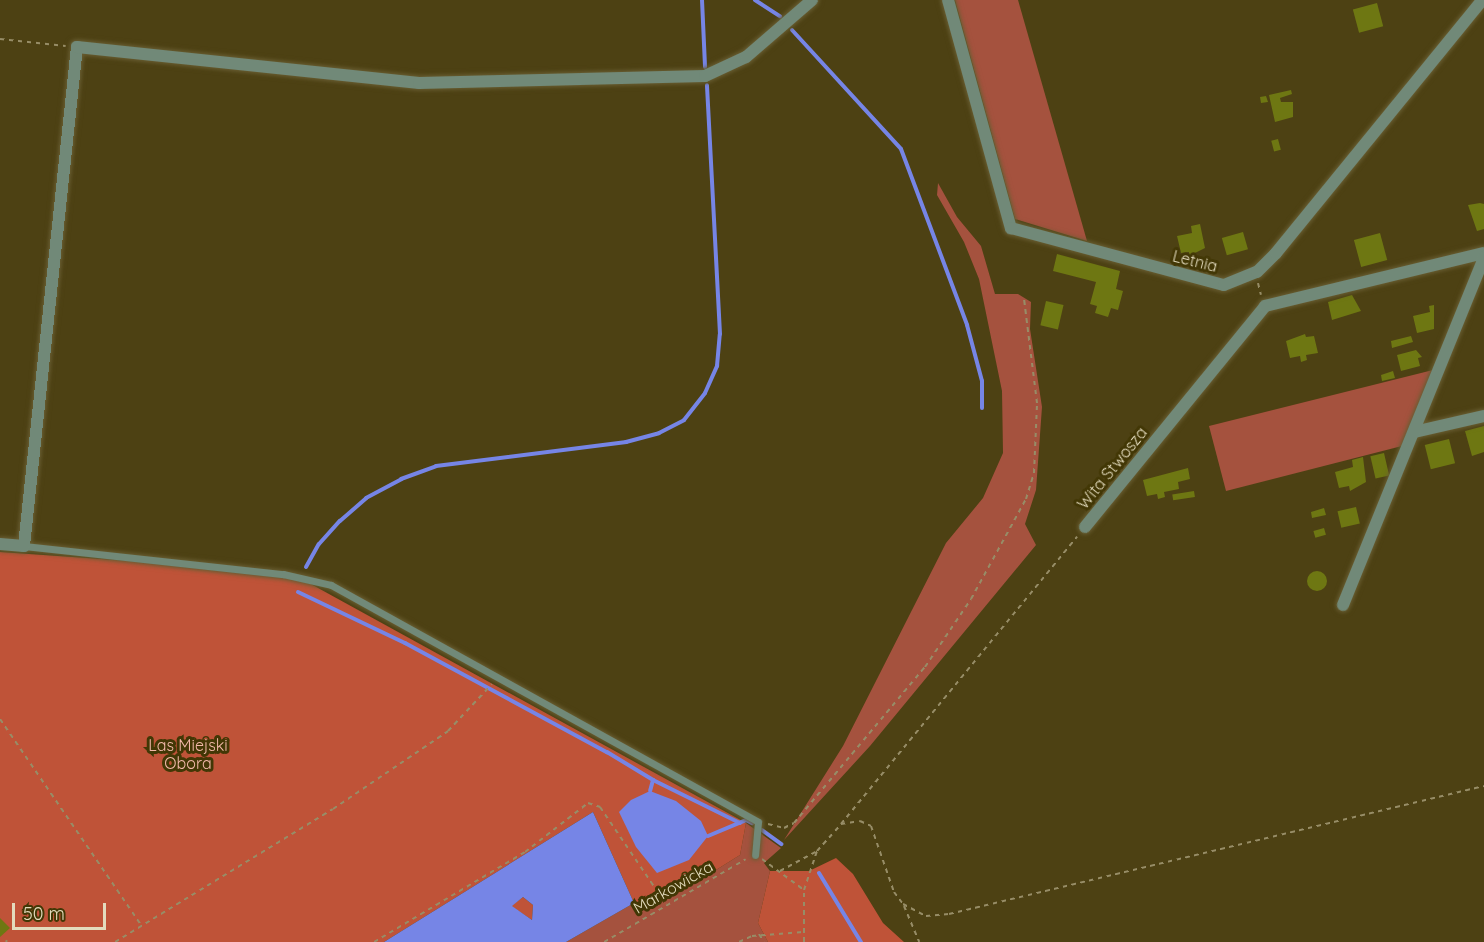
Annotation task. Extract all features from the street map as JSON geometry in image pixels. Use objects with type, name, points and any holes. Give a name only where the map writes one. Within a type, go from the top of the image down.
[{"type":"street","points":[[0,544],[24,546],[77,47],[418,83],[705,76],[746,57],[812,0]]},
{"type":"street","name":"Letnia","points":[[948,0],[1011,228],[1224,285],[1257,272],[1482,0]]},
{"type":"street","points":[[1265,306],[1484,252]]},
{"type":"street","points":[[1343,605],[1484,257]]},
{"type":"street","name":"Wita Stwosza","points":[[1085,527],[1265,306]]},
{"type":"street","points":[[1414,432],[1484,416]]},
{"type":"lane","points":[[24,546],[283,574],[331,585],[758,822],[755,855]]},
{"type":"path","points":[[0,39],[77,47]]},
{"type":"path","points":[[1257,272],[1265,306]]},
{"type":"path","points":[[758,822],[784,828],[794,823],[839,773],[853,749],[926,667],[971,599],[1026,499],[1034,473],[1037,403],[1024,299]]},
{"type":"path","name":"Wita Stwosza","points":[[817,851],[1085,527]]},
{"type":"path","points":[[115,942],[333,808],[448,731],[489,691],[493,684]]},
{"type":"path","points":[[0,719],[141,925]]},
{"type":"path","points":[[903,904],[926,916],[949,914],[1484,786]]},
{"type":"path","points":[[374,942],[525,852],[588,803],[600,807],[666,904]]},
{"type":"path","points":[[841,824],[860,822],[872,826],[886,876],[903,904],[919,942]]},
{"type":"path","points":[[780,871],[817,851]]},
{"type":"path","points":[[804,942],[804,890],[817,851]]},
{"type":"path","points":[[755,855],[804,890]]},
{"type":"path","name":"Markowicka","points":[[604,942],[666,904],[755,855]]},
{"type":"path","points":[[739,942],[759,934],[804,932]]},
{"type":"path","points":[[759,934],[764,942]]},
{"type":"shaded area","points":[[955,0],[1018,0],[1087,241],[1015,219]]},
{"type":"shaded area","points":[[938,183],[957,217],[981,246],[995,294],[1018,294],[1031,302],[1030,329],[1042,407],[1036,490],[1025,524],[1036,545],[870,746],[784,840],[843,746],[946,543],[983,498],[1003,453],[1002,391],[979,279],[964,242],[937,195]]},
{"type":"shaded area","points":[[1433,370],[1402,446],[1226,491],[1209,426]]},
{"type":"shaded area","points":[[746,823],[781,848],[764,863],[770,871],[758,923],[768,942],[566,942],[634,903],[679,893],[740,855]]},
{"type":"green space","name":"Las Miejski Obora","points":[[0,552],[289,572],[746,823],[740,855],[679,893],[634,903],[593,812],[384,942],[0,942]]},
{"type":"green space","points":[[836,858],[853,874],[883,923],[904,942],[768,942],[758,923],[770,871],[809,871]]},
{"type":"green space","points":[[523,897],[533,905],[532,920],[511,906]]},
{"type":"water","points":[[650,791],[676,801],[701,821],[708,836],[689,860],[657,873],[636,847],[619,812],[631,800]]},
{"type":"water","points":[[593,812],[634,903],[566,942],[384,942]],"holes":[[[523,897],[533,905],[532,920],[512,906]]]},
{"type":"building","points":[[1377,3],[1383,26],[1359,33],[1353,9]]},
{"type":"building","points":[[1291,90],[1292,94],[1280,98],[1281,102],[1293,102],[1293,117],[1275,122],[1269,95]]},
{"type":"building","points":[[1266,96],[1268,102],[1261,103],[1260,97]]},
{"type":"building","points":[[1278,139],[1281,150],[1274,151],[1271,141]]},
{"type":"building","points":[[1484,204],[1484,229],[1477,231],[1468,205]]},
{"type":"building","points":[[1200,224],[1205,248],[1189,256],[1189,252],[1181,253],[1177,236],[1192,233],[1191,226]]},
{"type":"building","points":[[1243,232],[1248,249],[1227,255],[1222,238]]},
{"type":"building","points":[[1380,233],[1387,260],[1361,267],[1354,240]]},
{"type":"building","points":[[1057,254],[1120,271],[1116,289],[1123,291],[1118,310],[1111,308],[1108,317],[1095,313],[1097,306],[1090,304],[1096,282],[1053,271]]},
{"type":"building","points":[[1352,295],[1361,311],[1332,320],[1328,302]]},
{"type":"building","points":[[1046,301],[1064,305],[1058,329],[1040,325]]},
{"type":"building","points":[[1434,305],[1434,329],[1417,333],[1413,316],[1430,312],[1429,306]]},
{"type":"building","points":[[1305,334],[1306,337],[1314,336],[1318,353],[1306,355],[1307,360],[1301,362],[1300,356],[1290,358],[1286,341]]},
{"type":"building","points":[[1411,336],[1413,342],[1392,348],[1391,341]]},
{"type":"building","points":[[1416,350],[1422,357],[1418,358],[1420,366],[1401,371],[1397,355]]},
{"type":"building","points":[[1393,371],[1395,378],[1382,381],[1381,375]]},
{"type":"building","points":[[1484,426],[1484,452],[1472,456],[1465,431]]},
{"type":"building","points":[[1449,439],[1455,463],[1431,469],[1425,445]]},
{"type":"building","points":[[1384,453],[1389,475],[1376,479],[1370,456]]},
{"type":"building","points":[[1363,457],[1366,482],[1350,491],[1349,486],[1339,488],[1335,472],[1353,467],[1352,460]]},
{"type":"building","points":[[1188,468],[1190,479],[1178,482],[1179,489],[1164,492],[1165,497],[1158,499],[1157,494],[1147,496],[1143,480]]},
{"type":"building","points":[[1194,491],[1195,497],[1173,500],[1172,494]]},
{"type":"building","points":[[1356,507],[1360,524],[1341,528],[1337,511]]},
{"type":"building","points":[[1324,508],[1326,515],[1312,518],[1311,512]]},
{"type":"building","points":[[1324,528],[1326,535],[1315,538],[1313,531]]},
{"type":"building","points":[[1317,571],[1324,574],[1327,581],[1324,588],[1317,591],[1310,588],[1307,581],[1310,574]]},
{"type":"building","points":[[0,918],[10,928],[0,937]]},
{"type":"waterway","points":[[702,0],[705,67]]},
{"type":"waterway","points":[[755,0],[780,16]]},
{"type":"waterway","points":[[792,30],[901,149],[967,325],[982,381],[982,408]]},
{"type":"waterway","points":[[306,567],[319,544],[340,521],[366,498],[401,479],[436,466],[626,442],[659,433],[684,420],[705,393],[717,366],[720,334],[707,85]]},
{"type":"waterway","points":[[298,592],[405,643],[607,752],[653,780],[650,791]]},
{"type":"waterway","points":[[653,780],[740,823]]},
{"type":"waterway","points":[[708,836],[746,820],[752,823]]},
{"type":"waterway","points":[[762,830],[781,844]]},
{"type":"waterway","points":[[819,873],[861,942]]}]
